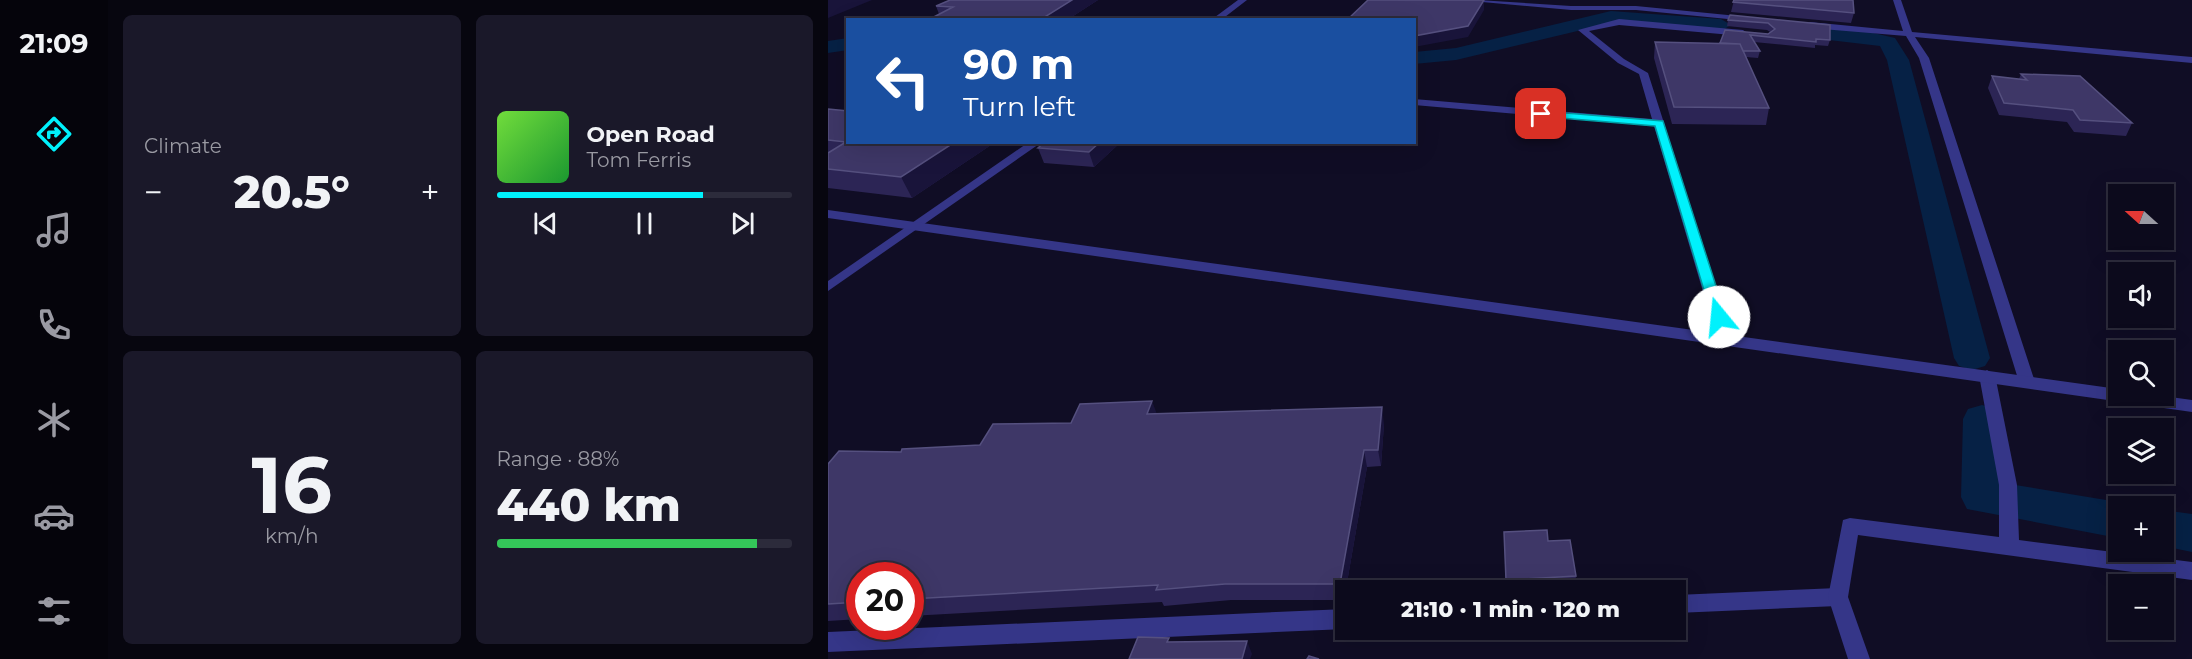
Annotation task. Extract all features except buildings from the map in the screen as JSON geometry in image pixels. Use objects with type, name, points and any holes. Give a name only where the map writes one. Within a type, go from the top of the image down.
[{"type":"street","points":[[1218,18],[1244,0]]},
{"type":"street","points":[[1482,0],[1571,8],[1636,8],[1755,20]]},
{"type":"street","points":[[1897,0],[1909,35],[1924,58],[2026,382]]},
{"type":"street","points":[[1735,32],[1738,18]]},
{"type":"street","points":[[1725,339],[1643,73],[1622,61],[1582,30],[1619,22],[1757,34]]},
{"type":"street","points":[[1798,24],[2192,60]]},
{"type":"street","points":[[1416,102],[1659,123]]},
{"type":"street","points":[[828,287],[1034,144]]},
{"type":"street","points":[[828,214],[2108,394]]},
{"type":"street","points":[[1987,375],[2008,485],[2009,547]]},
{"type":"street","points":[[2174,403],[2192,406]]},
{"type":"street","points":[[1859,659],[1838,597],[1851,526],[2192,571]]},
{"type":"street","points":[[1686,604],[1838,597]]},
{"type":"street","points":[[828,642],[1335,619]]},
{"type":"waterway","points":[[1416,58],[1456,54],[1611,17],[1721,25]]},
{"type":"waterway","points":[[1784,30],[1865,37],[1888,42],[1898,60],[1972,358]]},
{"type":"waterway","points":[[828,47],[846,44]]},
{"type":"waterway","points":[[1982,419],[1982,497],[2108,518]]},
{"type":"waterway","points":[[2174,530],[2192,533]]},
{"type":"route","points":[[1541,114],[1659,123],[1719,317]]}]
